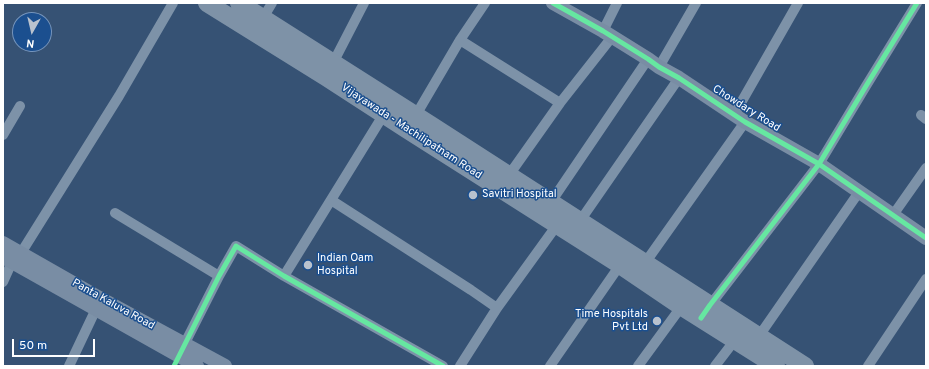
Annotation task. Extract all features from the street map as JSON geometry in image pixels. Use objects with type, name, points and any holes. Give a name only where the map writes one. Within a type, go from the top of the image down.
[{"type":"highway","name":"Vijayawada - Machilipatnam Road","points":[[208,3],[620,265],[686,299],[706,312],[759,336],[805,366]]},
{"type":"highway","name":"Vijayawada - Machilipatnam Road","points":[[239,3],[645,263],[686,299]]},
{"type":"highway","name":"Vijayawada - Machilipatnam Road","points":[[706,312],[735,340],[776,366]]},
{"type":"street","points":[[3,282],[12,258],[119,96],[173,3]]},
{"type":"street","points":[[263,18],[272,3]]},
{"type":"street","points":[[333,63],[364,3]]},
{"type":"street","points":[[416,115],[460,40],[485,3]]},
{"type":"street","name":"Chowdary Road","points":[[553,3],[608,34],[679,78],[739,119],[819,164],[926,238]]},
{"type":"street","points":[[509,175],[608,34],[617,3]]},
{"type":"street","points":[[551,202],[654,63],[696,3]]},
{"type":"street","points":[[645,263],[739,119],[798,3]]},
{"type":"street","points":[[706,312],[819,164],[917,3]]},
{"type":"street","points":[[460,40],[560,102]]},
{"type":"street","points":[[580,221],[679,78]]},
{"type":"street","points":[[3,135],[20,106]]},
{"type":"street","points":[[284,276],[384,114]]},
{"type":"street","points":[[893,215],[926,168]]},
{"type":"street","points":[[759,336],[859,192]]},
{"type":"street","points":[[331,200],[498,308]]},
{"type":"street","points":[[115,213],[219,276]]},
{"type":"street","points":[[460,366],[498,308],[557,225]]},
{"type":"street","name":"Panta Kaluva Road","points":[[3,243],[12,258],[96,309],[197,366]]},
{"type":"street","points":[[179,356],[219,276],[236,246],[284,276],[443,366]]},
{"type":"street","name":"Panta Kaluva Road","points":[[12,258],[96,296],[179,356],[225,366]]},
{"type":"street","points":[[550,366],[620,265]]},
{"type":"street","points":[[868,366],[926,279]]},
{"type":"street","points":[[638,366],[686,299]]},
{"type":"street","points":[[69,366],[96,309]]},
{"type":"street","points":[[715,366],[735,340]]},
{"type":"cycle path","points":[[553,3],[603,31],[679,78],[745,122],[819,164],[926,238]]},
{"type":"cycle path","points":[[701,318],[819,164],[917,3]]},
{"type":"cycle path","points":[[174,366],[219,276],[236,246],[284,276],[443,366]]},
{"type":"place","name":"Savitri Hospital","points":[[473,195]]},
{"type":"place","name":"Indian Oam Hospital","points":[[308,265]]},
{"type":"place","name":"Time Hospitals Pvt Ltd","points":[[657,321]]}]
